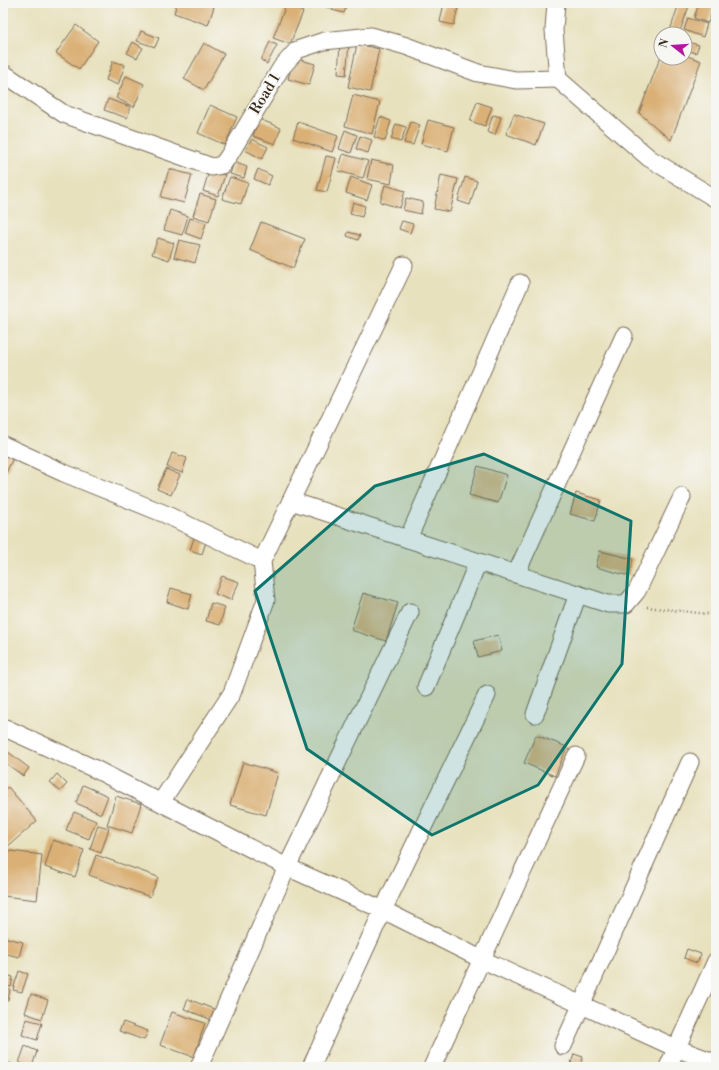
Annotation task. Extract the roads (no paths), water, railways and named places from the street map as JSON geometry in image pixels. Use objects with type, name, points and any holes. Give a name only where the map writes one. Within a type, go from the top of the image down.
[{"type":"street","points":[[556,3],[554,30],[558,79],[649,158],[716,199]]},
{"type":"street","name":"Road 1","points":[[3,73],[64,114],[212,167],[222,165],[228,158],[281,68],[297,50],[324,41],[371,36],[406,46],[478,73],[516,80],[558,79]]},
{"type":"street","points":[[161,802],[232,693],[266,600],[262,561],[404,265]]},
{"type":"street","points":[[408,539],[520,283]]},
{"type":"street","points":[[516,574],[624,336]]},
{"type":"street","points":[[3,445],[64,473],[165,514],[262,561]]},
{"type":"street","points":[[291,501],[608,604],[626,604],[637,591],[682,497]]},
{"type":"street","points":[[426,686],[478,562]]},
{"type":"street","points":[[535,714],[578,594]]},
{"type":"street","points":[[199,1067],[287,867],[410,612]]},
{"type":"street","points":[[311,1067],[383,910],[487,695]]},
{"type":"street","points":[[3,727],[95,769],[287,867],[383,910],[483,960],[676,1048],[716,1063]]},
{"type":"street","points":[[432,1067],[483,960],[576,756]]},
{"type":"street","points":[[563,1046],[690,762]]},
{"type":"street","points":[[668,1067],[716,961]]}]
